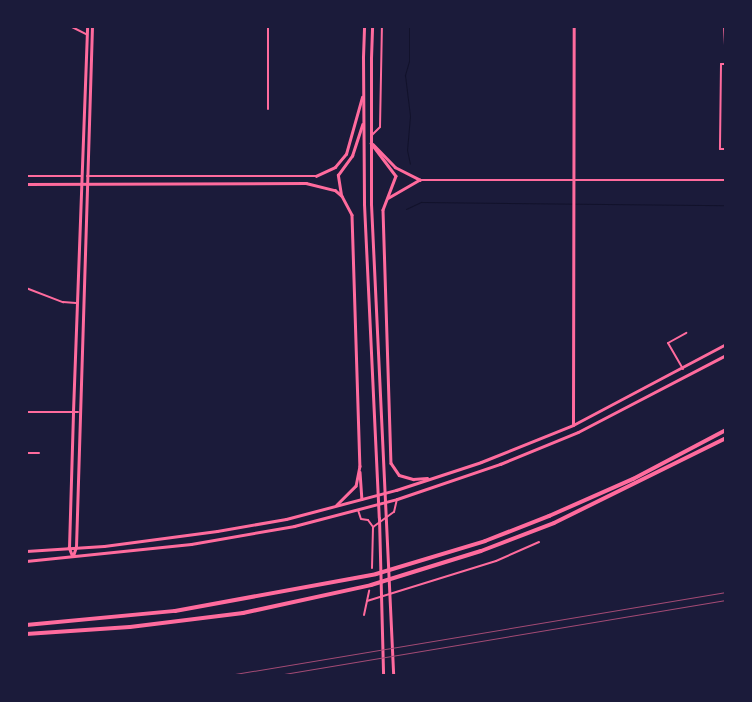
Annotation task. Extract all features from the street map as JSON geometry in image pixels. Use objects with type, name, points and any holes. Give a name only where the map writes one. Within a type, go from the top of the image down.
[{"type":"highway","points":[[26,625],[176,611],[376,574],[485,541],[549,516],[633,479],[726,430]]},
{"type":"highway","points":[[26,634],[130,627],[243,613],[371,585],[482,551],[554,523],[726,438]]},
{"type":"main road","points":[[363,26],[362,125],[364,204],[379,518],[383,676]]},
{"type":"main road","points":[[372,26],[371,204],[393,676]]},
{"type":"main road","points":[[26,551],[218,531],[286,520],[362,500],[436,478],[573,425],[683,369],[726,344]]},
{"type":"main road","points":[[26,561],[73,558],[228,538],[358,510],[397,499],[500,464],[578,432],[726,355]]},
{"type":"street","points":[[70,26],[87,34]]},
{"type":"street","points":[[73,558],[69,548],[87,26]]},
{"type":"street","points":[[73,558],[76,547],[78,412],[92,26]]},
{"type":"street","points":[[268,26],[268,109]]},
{"type":"street","points":[[370,136],[380,127],[382,26]]},
{"type":"street","points":[[573,425],[574,26]]},
{"type":"street","points":[[724,26],[725,64],[721,64],[720,149],[726,149]]},
{"type":"street","points":[[26,176],[316,176],[335,167],[346,154],[362,96]]},
{"type":"street","points":[[362,125],[352,156],[338,175],[342,196],[352,215],[362,500]]},
{"type":"street","points":[[370,142],[395,166],[420,180]]},
{"type":"street","points":[[370,142],[396,176],[383,210],[391,463],[399,474],[413,479],[436,478]]},
{"type":"street","points":[[387,200],[398,190],[420,180],[726,180]]},
{"type":"street","points":[[26,184],[306,183],[335,190],[342,196]]},
{"type":"street","points":[[26,288],[63,302],[76,303]]},
{"type":"street","points":[[683,369],[668,343],[686,333]]},
{"type":"street","points":[[26,412],[78,412]]},
{"type":"street","points":[[26,453],[39,453]]},
{"type":"street","points":[[336,506],[356,486],[360,466]]},
{"type":"street","points":[[373,527],[394,512],[397,499]]},
{"type":"street","points":[[358,510],[361,520],[368,520],[373,527],[372,568]]},
{"type":"street","points":[[367,601],[496,561],[539,542]]},
{"type":"street","points":[[364,615],[369,591]]},
{"type":"waterway","points":[[409,26],[409,61],[405,75],[410,116],[407,150],[410,164]]},
{"type":"waterway","points":[[406,209],[421,202],[726,205]]},
{"type":"railway","points":[[223,676],[726,592]]},
{"type":"railway","points":[[272,676],[726,600]]}]
